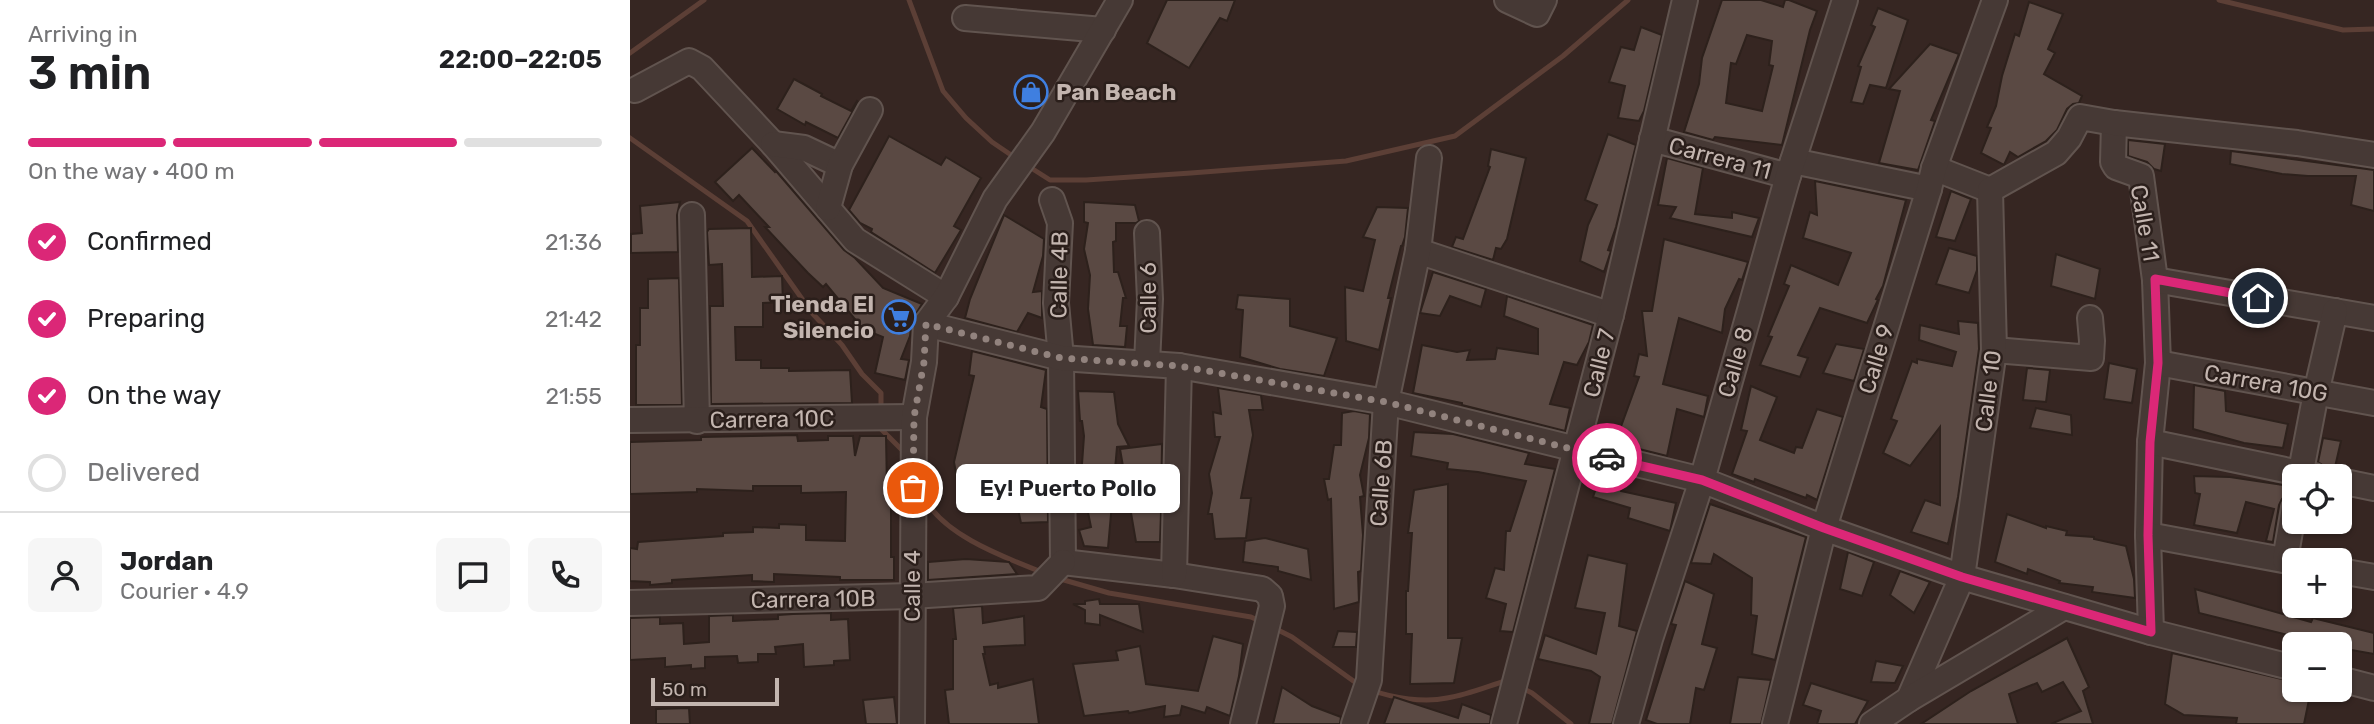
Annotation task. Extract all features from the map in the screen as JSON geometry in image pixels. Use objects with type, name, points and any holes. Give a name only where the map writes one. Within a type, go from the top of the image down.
[{"type":"street","points":[[1121,0],[1043,132],[995,199],[946,297],[926,324],[1061,358],[1179,366],[1386,402],[1702,480],[1824,528],[1962,577],[2151,632],[2282,665]]},
{"type":"street","points":[[1507,0],[1541,7]]},
{"type":"street","name":"Calle 7","points":[[1504,724],[1611,315],[1685,0]]},
{"type":"street","name":"Calle 8","points":[[1626,724],[1650,639],[1702,480],[1790,169],[1845,0]]},
{"type":"street","name":"Calle 9","points":[[1775,724],[1824,528],[1932,179],[1995,0]]},
{"type":"street","points":[[965,18],[1103,30]]},
{"type":"street","points":[[635,90],[689,61],[702,68],[773,144],[855,240],[946,297]]},
{"type":"street","points":[[828,208],[840,165],[870,110]]},
{"type":"street","points":[[1990,190],[2056,153],[2069,138],[2080,117],[2374,155]]},
{"type":"street","name":"Calle 11","points":[[2114,123],[2113,162],[2123,171],[2141,176],[2155,279],[2158,363],[2150,442],[2148,535],[2151,632]]},
{"type":"street","name":"Carrera 11","points":[[1652,139],[1790,169],[1932,179],[1990,190]]},
{"type":"street","points":[[773,144],[803,148],[840,165]]},
{"type":"street","name":"Calle 6B","points":[[1354,724],[1366,687],[1386,402],[1418,251],[1429,158]]},
{"type":"street","name":"Calle 10","points":[[1909,699],[1962,577],[1994,350],[1990,190]]},
{"type":"street","name":"Calle 4B","points":[[1052,200],[1060,223],[1056,303],[1061,358],[1060,565]]},
{"type":"street","points":[[692,215],[697,421]]},
{"type":"street","name":"Calle 6","points":[[1147,233],[1150,299],[1147,363]]},
{"type":"street","points":[[1418,251],[1611,315]]},
{"type":"street","points":[[2155,279],[2374,318]]},
{"type":"street","points":[[2306,464],[2316,393],[2334,311]]},
{"type":"street","points":[[1994,350],[2091,358],[2090,318]]},
{"type":"street","name":"Calle 4","points":[[912,724],[914,417],[924,362],[926,324]]},
{"type":"street","name":"Carrera 10G","points":[[2158,363],[2374,403]]},
{"type":"street","points":[[1174,575],[1179,366]]},
{"type":"street","name":"Carrera 10C","points":[[630,421],[914,417]]},
{"type":"street","points":[[2150,442],[2282,470]]},
{"type":"street","points":[[2352,483],[2374,488]]},
{"type":"street","points":[[2148,535],[2282,560]]},
{"type":"street","points":[[1060,565],[1174,575],[1262,589],[1270,596],[1272,606],[1243,724]]},
{"type":"street","name":"Carrera 10B","points":[[630,603],[912,596],[1038,588],[1060,565]]},
{"type":"street","points":[[2352,572],[2374,577]]},
{"type":"street","points":[[1872,724],[2064,607]]},
{"type":"street","points":[[2352,682],[2374,688]]},
{"type":"building","points":[[1167,0],[1235,0],[1227,21],[1220,18],[1189,68],[1147,43]]},
{"type":"building","points":[[1722,0],[1761,0],[1783,7],[1785,0],[1789,0],[1817,11],[1782,145],[1715,137],[1713,140],[1684,132],[1699,84],[1702,58]],"holes":[[[1747,35],[1772,41],[1769,65],[1773,66],[1762,111],[1726,103],[1731,63],[1736,64]]]},
{"type":"building","points":[[2029,2],[2063,14],[2048,49],[2055,53],[2044,74],[2082,96],[2079,103],[2067,109],[2057,130],[2046,141],[2018,157],[2010,152],[2004,165],[1981,153],[1991,128],[1987,127],[1996,106],[2015,34],[2019,36]]},
{"type":"building","points":[[1878,8],[1908,20],[1886,88],[1870,85],[1863,104],[1851,102],[1861,67],[1858,66],[1875,27],[1871,25]]},
{"type":"building","points":[[1641,27],[1662,35],[1644,111],[1639,121],[1618,118],[1625,86],[1609,82],[1621,47],[1634,50]]},
{"type":"building","points":[[1930,44],[1959,54],[1931,120],[1935,121],[1918,170],[1879,163],[1900,91],[1889,89]]},
{"type":"building","points":[[794,79],[851,111],[858,102],[838,138],[806,122],[805,125],[777,109]]},
{"type":"building","points":[[1608,134],[1636,145],[1604,272],[1580,261],[1588,225],[1597,205],[1585,200]]},
{"type":"building","points":[[889,136],[941,165],[946,157],[981,178],[954,226],[961,230],[935,273],[871,232],[872,229],[860,223],[849,210]]},
{"type":"building","points":[[2128,140],[2165,144],[2161,171],[2154,169],[2147,162],[2128,156]]},
{"type":"building","points":[[752,148],[776,171],[844,250],[883,288],[922,304],[912,320],[910,336],[901,359],[909,360],[905,380],[875,373],[883,337],[863,329],[826,284],[823,287],[808,273],[739,195],[733,201],[715,182]]},
{"type":"building","points":[[1491,149],[1526,158],[1507,239],[1501,249],[1496,248],[1493,260],[1452,247],[1456,237],[1463,239],[1490,167]]},
{"type":"building","points":[[2231,151],[2374,170],[2374,211],[2351,205],[2356,176],[2282,174],[2230,164]]},
{"type":"building","points":[[1667,158],[1703,168],[1695,214],[1732,218],[1732,212],[1759,218],[1752,237],[1670,218],[1676,207],[1658,205]]},
{"type":"building","points":[[1815,181],[1906,200],[1883,286],[1867,323],[1820,308],[1798,355],[1808,358],[1800,377],[1760,365],[1772,337],[1768,336],[1789,286],[1784,284],[1791,265],[1838,285],[1851,253],[1803,238],[1810,212],[1817,215]]},
{"type":"building","points":[[1951,191],[1971,199],[1955,241],[1936,237]]},
{"type":"building","points":[[680,202],[677,215],[678,252],[631,253],[631,234],[642,233],[640,206]]},
{"type":"building","points":[[1084,202],[1135,205],[1139,221],[1116,223],[1116,241],[1113,242],[1114,272],[1118,272],[1126,298],[1123,298],[1120,326],[1127,326],[1125,347],[1093,345],[1088,309],[1090,275],[1084,249],[1088,223],[1084,222]]},
{"type":"building","points":[[1377,207],[1408,208],[1405,237],[1388,298],[1391,298],[1379,350],[1346,341],[1345,287],[1363,291],[1375,240],[1363,237]]},
{"type":"building","points":[[1004,215],[1044,239],[1043,256],[1033,292],[1042,291],[1042,318],[1028,313],[1017,332],[965,318]]},
{"type":"building","points":[[751,228],[752,277],[782,276],[783,302],[763,303],[763,327],[735,327],[736,360],[761,360],[761,368],[789,368],[789,371],[850,370],[852,403],[711,404],[710,306],[723,306],[722,264],[709,265],[707,232],[709,229]]},
{"type":"building","points":[[1664,239],[1748,262],[1742,280],[1739,279],[1725,309],[1722,333],[1679,318],[1663,384],[1708,396],[1704,417],[1677,409],[1667,456],[1615,443],[1639,377],[1634,376],[1639,354],[1647,356],[1642,311],[1652,311]]},
{"type":"building","points":[[1949,248],[1977,256],[1977,270],[1969,293],[1936,284]]},
{"type":"building","points":[[2056,254],[2100,269],[2095,299],[2051,286]]},
{"type":"building","points":[[1433,272],[1486,289],[1481,307],[1450,296],[1440,316],[1420,313]]},
{"type":"building","points":[[679,278],[682,405],[636,405],[636,345],[640,345],[640,308],[648,308],[648,279]]},
{"type":"building","points":[[1238,295],[1290,299],[1290,326],[1337,338],[1324,376],[1280,369],[1240,357],[1243,310],[1236,309]]},
{"type":"building","points":[[1507,296],[1593,325],[1589,342],[1577,365],[1564,362],[1550,404],[1570,408],[1565,431],[1462,403],[1413,393],[1422,345],[1457,352],[1470,350],[1467,360],[1495,359],[1497,348],[1538,354],[1538,329],[1504,316]]},
{"type":"building","points":[[1958,321],[1978,323],[1979,349],[1958,497],[1948,544],[1911,532],[1925,500],[1940,505],[1940,427],[1910,466],[1883,453],[1897,421],[1891,419],[1912,361],[1917,363],[1917,359],[1952,366],[1956,352],[1919,340],[1920,325],[1959,334]]},
{"type":"building","points":[[1836,344],[1864,349],[1854,381],[1823,373]]},
{"type":"building","points":[[972,351],[1046,370],[1041,407],[1047,409],[1048,522],[1021,523],[1013,486],[958,485],[954,462],[974,376],[969,375]]},
{"type":"building","points":[[2109,363],[2137,369],[2132,403],[2104,399]]},
{"type":"building","points":[[2027,368],[2050,370],[2046,402],[2023,400]]},
{"type":"building","points":[[2194,385],[2225,391],[2226,411],[2288,424],[2283,448],[2244,443],[2193,429]]},
{"type":"building","points":[[1751,386],[1777,397],[1760,440],[1794,453],[1796,447],[1802,448],[1817,409],[1843,417],[1817,500],[1732,474],[1747,431],[1741,430]]},
{"type":"building","points":[[1218,388],[1261,395],[1263,410],[1249,410],[1253,435],[1241,498],[1251,498],[1246,538],[1215,539],[1212,514],[1208,514],[1212,493],[1209,474],[1220,437],[1215,437],[1213,412],[1221,414]]},
{"type":"building","points":[[1078,391],[1114,392],[1118,424],[1129,446],[1117,447],[1108,548],[1084,546],[1079,530],[1091,527],[1081,478],[1084,436]]},
{"type":"building","points":[[2036,408],[2071,415],[2072,435],[2030,428]]},
{"type":"building","points":[[1354,411],[1370,414],[1369,438],[1360,475],[1364,496],[1360,497],[1363,535],[1361,571],[1358,572],[1359,602],[1334,609],[1331,499],[1328,500],[1324,479],[1329,479],[1334,445],[1341,445],[1342,413]]},
{"type":"building","points":[[1414,432],[1453,434],[1529,453],[1525,464],[1555,469],[1513,632],[1500,631],[1506,604],[1486,598],[1495,568],[1504,570],[1506,531],[1510,531],[1526,481],[1447,469],[1448,463],[1411,456]]},
{"type":"building","points":[[797,435],[798,441],[828,440],[828,436],[853,436],[855,456],[860,436],[886,436],[894,580],[840,580],[840,577],[774,574],[774,582],[752,581],[752,575],[672,580],[672,583],[650,585],[650,582],[630,581],[630,548],[637,549],[638,542],[723,536],[723,533],[753,532],[753,527],[779,528],[779,524],[806,525],[806,540],[845,541],[846,492],[801,493],[801,486],[753,486],[753,491],[697,489],[697,492],[630,494],[630,442]]},
{"type":"building","points":[[2323,438],[2341,441],[2336,464],[2318,462]]},
{"type":"building","points":[[1162,444],[1161,506],[1158,506],[1161,512],[1160,542],[1136,542],[1120,449]]},
{"type":"building","points":[[2194,476],[2230,477],[2282,485],[2282,499],[2273,542],[2266,541],[2274,509],[2246,502],[2237,533],[2194,525],[2200,494],[2195,493]]},
{"type":"building","points":[[1599,479],[1624,482],[1621,491],[1676,503],[1670,531],[1628,518],[1630,508],[1593,497]]},
{"type":"building","points":[[1448,484],[1448,638],[1462,638],[1454,683],[1410,684],[1412,634],[1406,634],[1406,591],[1412,533],[1408,533],[1414,490]]},
{"type":"building","points":[[1710,504],[1806,537],[1775,660],[1752,654],[1757,616],[1751,615],[1752,578],[1714,554],[1711,564],[1691,563]]},
{"type":"building","points":[[2007,514],[2046,528],[2067,531],[2066,535],[2094,537],[2126,546],[2134,579],[2135,598],[2092,592],[2093,587],[2059,583],[2060,581],[2028,569],[2027,574],[1995,562]]},
{"type":"building","points":[[1265,538],[1308,549],[1311,580],[1278,571],[1278,567],[1243,562],[1245,541]]},
{"type":"building","points":[[1848,552],[1874,562],[1862,596],[1840,589]]},
{"type":"building","points":[[1588,555],[1627,564],[1619,626],[1637,631],[1612,724],[1589,724],[1600,677],[1591,671],[1538,659],[1545,635],[1596,654],[1605,613],[1575,608]]},
{"type":"building","points":[[966,559],[1009,562],[1017,574],[928,580],[928,562]]},
{"type":"building","points":[[1900,571],[1930,582],[1914,613],[1890,595]]},
{"type":"building","points":[[1685,581],[1714,594],[1702,644],[1717,648],[1704,690],[1696,688],[1690,724],[1657,724],[1646,720],[1676,625],[1671,624]]},
{"type":"building","points":[[2195,589],[2282,614],[2282,618],[2311,622],[2313,618],[2374,633],[2374,654],[2352,650],[2352,632],[2282,634],[2199,613]]},
{"type":"building","points":[[1099,599],[1100,604],[1139,604],[1143,632],[1100,615],[1100,625],[1085,623],[1085,610],[1073,604],[1085,604],[1085,601]]},
{"type":"building","points":[[982,606],[983,623],[1024,616],[1025,645],[984,647],[983,654],[990,685],[998,683],[998,688],[1033,679],[1039,724],[949,724],[945,690],[953,689],[953,639],[956,639],[953,608]]},
{"type":"building","points":[[831,613],[831,620],[848,619],[850,660],[834,661],[834,665],[804,667],[803,644],[775,647],[776,654],[758,654],[758,662],[738,663],[737,656],[705,657],[705,668],[691,669],[691,665],[665,667],[665,658],[630,660],[630,618],[660,617],[660,624],[683,623],[684,644],[709,642],[709,616],[733,615],[733,621],[778,619],[778,615]]},
{"type":"building","points":[[1338,631],[1357,632],[1356,647],[1333,647]]},
{"type":"building","points":[[1213,636],[1243,644],[1230,716],[1207,707],[1205,713],[1182,706],[1180,715],[1164,717],[1165,706],[1129,713],[1084,716],[1073,664],[1118,660],[1116,651],[1140,646],[1146,684],[1198,691]]},
{"type":"building","points":[[2067,638],[2089,687],[2083,691],[2093,724],[2051,724],[2081,711],[2063,682],[2042,692],[2037,683],[2009,694],[2018,724],[1921,724],[1971,691]]},
{"type":"building","points":[[2172,653],[2282,679],[2282,702],[2309,702],[2304,724],[2236,724],[2237,718],[2184,715],[2165,704]]},
{"type":"building","points":[[1876,661],[1903,666],[1895,683],[1871,682]]},
{"type":"building","points":[[1738,677],[1771,680],[1761,724],[1730,724]]},
{"type":"building","points":[[1811,683],[1868,701],[1855,724],[1817,724],[1821,711],[1803,705]]},
{"type":"building","points":[[1282,687],[1312,706],[1341,717],[1340,724],[1273,724]]},
{"type":"building","points":[[894,697],[897,724],[866,724],[863,700]]},
{"type":"building","points":[[1394,697],[1458,718],[1462,704],[1491,715],[1490,724],[1384,724]]},
{"type":"building","points":[[689,708],[690,724],[656,724],[656,709]]},
{"type":"waterway","points":[[630,53],[704,0]]},
{"type":"waterway","points":[[909,0],[943,91],[966,118],[992,142],[1017,159]]},
{"type":"waterway","points":[[1028,166],[1050,180],[1191,173],[1346,161],[1455,136],[1563,56],[1628,0]]},
{"type":"waterway","points":[[2219,0],[2343,30],[2374,29]]},
{"type":"waterway","points":[[630,138],[747,221],[812,313],[881,393],[881,412]]},
{"type":"waterway","points":[[881,425],[881,429],[906,454]]},
{"type":"waterway","points":[[923,495],[944,522],[959,533],[994,552],[1044,573]]},
{"type":"waterway","points":[[1057,578],[1109,593],[1251,617],[1262,622]]},
{"type":"waterway","points":[[1274,628],[1292,637],[1359,685]]},
{"type":"waterway","points":[[1371,690],[1399,697],[1429,700],[1454,697],[1508,682]]},
{"type":"waterway","points":[[1520,687],[1532,693],[1571,724]]},
{"type":"way so far","points":[[913,488],[914,417],[924,362],[926,324],[1061,358],[1179,366],[1386,402],[1607,458]]},
{"type":"place","name":"Pan Beach","points":[[1031,92]]},
{"type":"place","name":"Tienda El Silencio","points":[[899,317]]},
{"type":"place","name":"Ey! Puerto Pollo","points":[[913,488]]},
{"type":"route","points":[[1607,458],[1702,480],[1824,528],[1962,577],[2151,632],[2148,535],[2150,442],[2158,363],[2155,279],[2258,298]]}]
